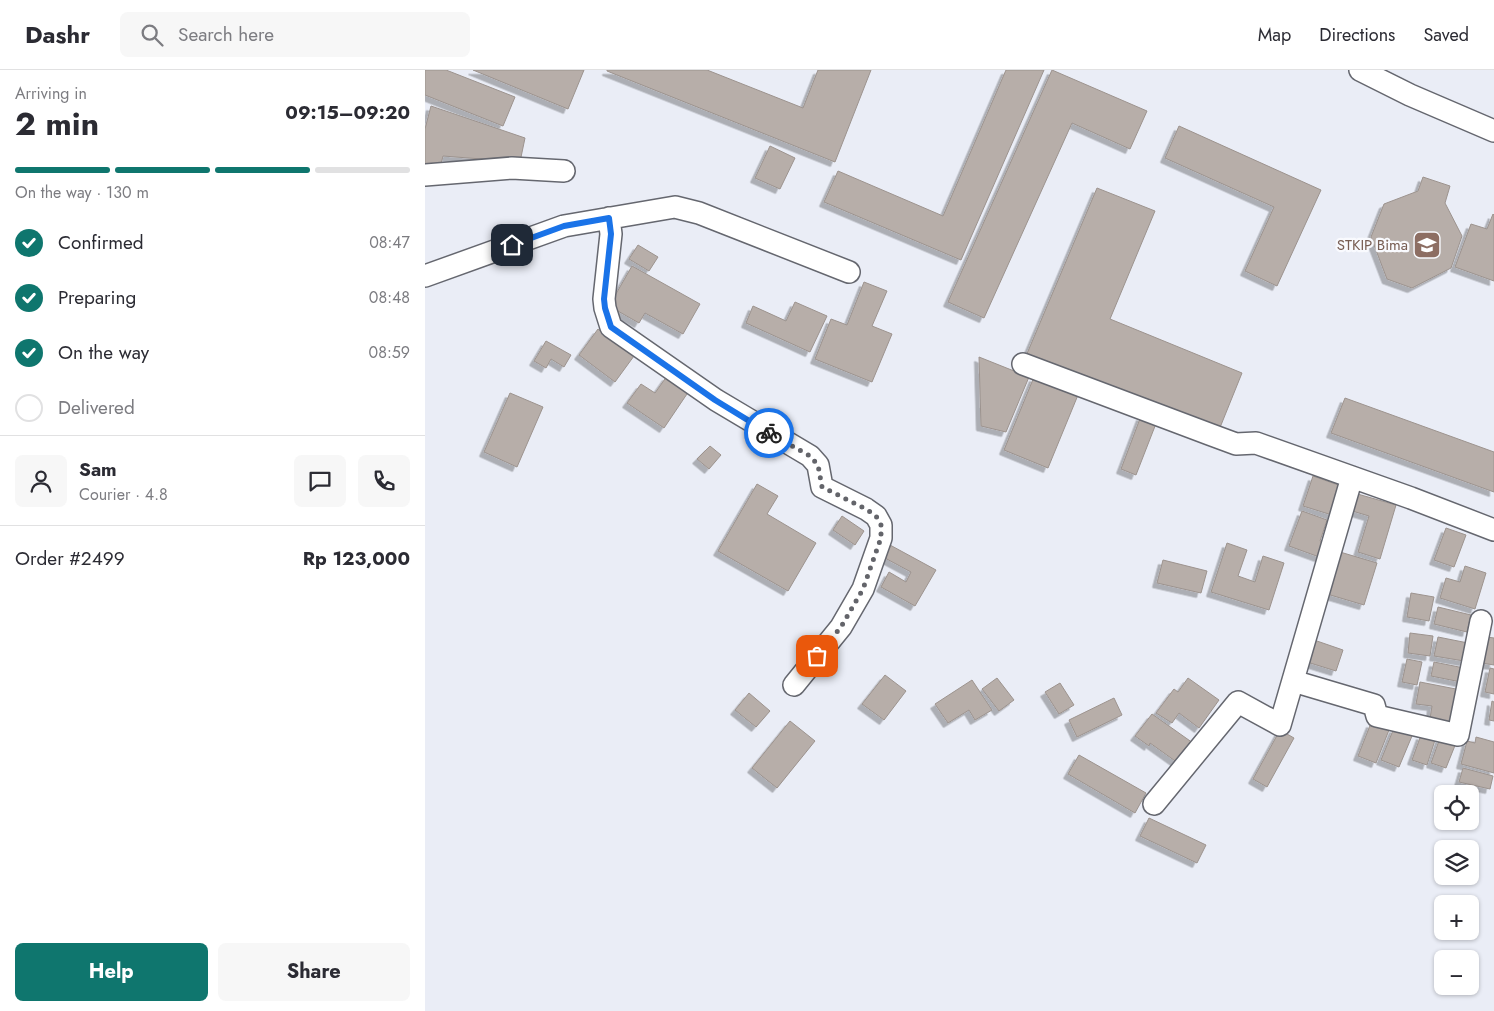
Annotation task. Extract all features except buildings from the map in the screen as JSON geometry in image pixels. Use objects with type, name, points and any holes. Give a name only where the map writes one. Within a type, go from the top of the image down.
[{"type":"street","points":[[1360,70],[1410,95],[1494,131]]},
{"type":"street","points":[[425,175],[512,168],[564,171]]},
{"type":"street","points":[[425,276],[564,226],[675,207],[683,207],[849,272]]},
{"type":"street","points":[[609,218],[611,234],[604,299],[611,327],[715,400],[810,456],[818,465],[822,487],[866,509],[876,516],[881,525],[881,538],[863,589],[841,627],[794,685]]},
{"type":"street","points":[[1023,364],[1236,444],[1256,443],[1411,498],[1494,530]]},
{"type":"street","points":[[1155,804],[1238,702],[1280,725],[1352,477]]},
{"type":"street","points":[[1293,681],[1374,705],[1377,716],[1457,735],[1481,621]]},
{"type":"way so far","points":[[769,433],[810,456],[818,465],[822,487],[866,509],[876,516],[881,525],[881,538],[863,589],[841,627],[817,656]]},
{"type":"place","name":"STKIP Bima","points":[[1427,245]]},
{"type":"route","points":[[512,245],[564,226],[609,218],[611,234],[604,299],[607,318],[611,327],[715,400],[769,433]]}]
